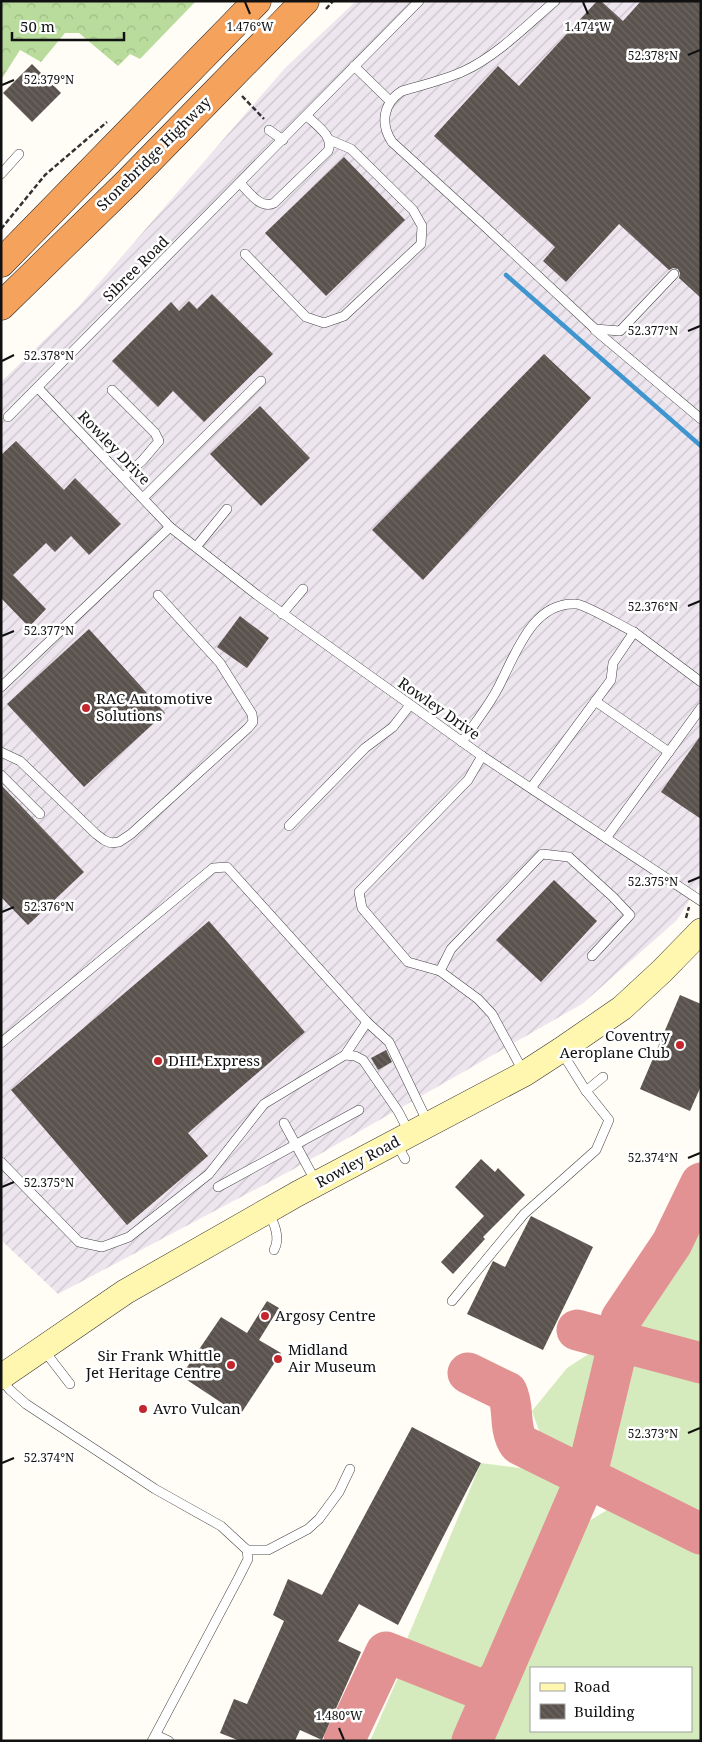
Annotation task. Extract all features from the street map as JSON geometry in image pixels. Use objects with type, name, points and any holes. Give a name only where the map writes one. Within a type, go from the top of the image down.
[{"type":"highway","points":[[1,263],[257,1]]},
{"type":"highway","name":"Stonebridge Highway","points":[[1,306],[127,182],[305,1]]},
{"type":"street","name":"Rowley Road","points":[[1,1378],[125,1292],[317,1184],[410,1140],[524,1074],[622,1008],[701,931]]},
{"type":"lane","name":"Sibree Road","points":[[8,417],[419,1]]},
{"type":"lane","points":[[555,1],[514,36],[477,63],[440,80],[402,91],[390,101],[386,109],[384,125],[387,134],[392,142],[595,329],[701,418]]},
{"type":"lane","points":[[354,66],[390,101]]},
{"type":"lane","points":[[245,254],[306,317],[324,323],[344,316],[421,244],[422,226],[413,210],[351,149],[330,140],[307,116]]},
{"type":"lane","points":[[269,130],[283,140]]},
{"type":"lane","points":[[240,183],[262,204],[270,205],[328,151],[330,140]]},
{"type":"lane","points":[[1,174],[19,154]]},
{"type":"lane","points":[[595,329],[620,331],[674,274]]},
{"type":"lane","points":[[143,498],[261,381]]},
{"type":"lane","name":"Rowley Drive","points":[[38,388],[170,527],[282,614],[482,756],[701,901]]},
{"type":"lane","points":[[112,390],[155,433],[159,441],[142,461],[123,477]]},
{"type":"lane","points":[[196,547],[227,509]]},
{"type":"lane","points":[[1,687],[170,527]]},
{"type":"lane","points":[[282,614],[303,589]]},
{"type":"lane","points":[[1,752],[20,761],[96,834],[111,843],[119,842],[131,834],[248,728],[253,722],[252,714],[224,669],[158,595]]},
{"type":"lane","points":[[462,742],[498,689],[515,653],[535,622],[547,610],[562,604],[578,604],[634,632],[701,682]]},
{"type":"lane","points":[[531,788],[611,680],[613,663],[634,632]]},
{"type":"lane","points":[[596,701],[669,752]]},
{"type":"lane","points":[[289,826],[365,748],[393,727],[410,705]]},
{"type":"lane","points":[[606,838],[701,708]]},
{"type":"lane","points":[[482,756],[468,780],[358,892],[362,908],[408,962],[440,971],[478,999],[492,1014],[524,1074]]},
{"type":"lane","points":[[1,775],[40,814]]},
{"type":"lane","points":[[440,971],[451,949],[542,854],[569,857],[630,915],[592,956]]},
{"type":"lane","points":[[1,1043],[213,868],[227,867],[367,1022],[389,1042],[410,1140]]},
{"type":"lane","points":[[1,1162],[79,1242],[102,1247],[128,1237],[209,1174],[264,1104],[345,1055],[367,1022]]},
{"type":"lane","points":[[452,1300],[524,1214],[596,1150],[609,1120],[586,1091],[561,1050]]},
{"type":"lane","points":[[345,1055],[355,1056],[363,1060],[398,1111],[410,1140]]},
{"type":"lane","points":[[586,1091],[603,1077]]},
{"type":"lane","points":[[218,1187],[359,1110]]},
{"type":"lane","points":[[284,1123],[317,1184]]},
{"type":"lane","points":[[268,1211],[275,1225],[278,1244],[274,1250]]},
{"type":"lane","points":[[42,1348],[70,1384]]},
{"type":"lane","points":[[1,1378],[10,1390],[26,1404],[155,1489],[221,1526],[247,1550],[248,1560],[154,1738],[169,1741]]},
{"type":"lane","points":[[247,1550],[268,1550],[308,1529],[319,1519],[339,1492],[350,1469]]},
{"type":"path","points":[[240,94],[283,140]]},
{"type":"shaded area","points":[[356,1],[701,1],[701,882],[677,920],[582,1004],[292,1170],[58,1294],[1,1240],[1,382],[79,306],[285,68]]},
{"type":"green space","points":[[1,1],[196,1],[140,59],[130,54],[118,66],[79,33],[65,33],[41,62],[20,50],[1,80]]},
{"type":"green space","points":[[701,1205],[701,1355],[642,1340],[640,1327]]},
{"type":"green space","points":[[598,1348],[701,1374],[701,1517],[542,1439],[532,1411],[567,1368]]},
{"type":"green space","points":[[481,1463],[543,1471],[562,1487],[566,1498],[490,1675],[407,1639]]},
{"type":"green space","points":[[607,1510],[701,1553],[701,1741],[493,1741],[586,1523]]},
{"type":"green space","points":[[401,1671],[476,1702],[459,1741],[370,1741]]},
{"type":"building","points":[[597,1],[601,1],[623,21],[641,1],[701,1],[701,298],[679,278],[680,273],[678,269],[673,268],[669,270],[619,224],[566,282],[543,261],[555,247],[434,136],[498,66],[519,86]]},
{"type":"building","points":[[32,64],[61,93],[32,122],[3,93]]},
{"type":"building","points":[[344,157],[405,220],[326,296],[265,233]]},
{"type":"building","points":[[212,294],[273,354],[204,422],[173,391],[158,407],[112,361],[171,302],[179,311],[189,301],[197,309]]},
{"type":"building","points":[[544,354],[591,398],[423,580],[372,530]]},
{"type":"building","points":[[260,406],[310,458],[261,506],[210,454]]},
{"type":"building","points":[[16,441],[64,490],[75,478],[121,524],[89,555],[71,536],[55,552],[46,543],[13,575],[46,609],[29,627],[1,598],[1,455]]},
{"type":"building","points":[[240,616],[269,638],[247,668],[217,647]]},
{"type":"building","name":"RAC Automotive Solutions","points":[[89,629],[165,713],[84,787],[7,704]]},
{"type":"building","points":[[701,735],[701,819],[661,792]]},
{"type":"building","points":[[1,785],[84,872],[28,925],[1,897]]},
{"type":"building","points":[[554,880],[597,921],[541,982],[496,940]]},
{"type":"building","name":"DHL Express","points":[[209,921],[305,1032],[188,1133],[208,1156],[127,1225],[11,1090]]},
{"type":"building","name":"Coventry Aeroplane Club","points":[[680,995],[701,1004],[701,1086],[690,1111],[640,1089]]},
{"type":"building","points":[[386,1050],[392,1062],[378,1070],[371,1058]]},
{"type":"building","points":[[481,1159],[495,1172],[498,1168],[525,1195],[483,1237],[485,1239],[453,1274],[441,1262],[484,1216],[455,1187]]},
{"type":"building","points":[[531,1216],[593,1247],[543,1350],[467,1314],[493,1261],[505,1267]]},
{"type":"building","name":"Sir Frank Whittle Jet Heritage Centre","points":[[267,1301],[279,1308],[259,1340],[281,1353],[240,1415],[181,1376],[221,1317],[247,1333]]},
{"type":"building","points":[[412,1427],[481,1463],[398,1625],[359,1604],[338,1641],[361,1652],[322,1740],[300,1730],[295,1741],[240,1741],[220,1733],[234,1699],[247,1704],[284,1621],[273,1615],[288,1579],[322,1595]]},
{"type":"waterway","points":[[506,275],[701,446]]},
{"type":"taxiway","points":[[472,1741],[586,1478],[619,1341],[621,1319],[672,1243],[701,1183]]},
{"type":"taxiway","points":[[577,1330],[701,1363]]},
{"type":"taxiway","points":[[468,1373],[507,1392],[511,1405],[512,1425],[519,1444],[701,1534]]},
{"type":"taxiway","points":[[344,1741],[386,1652],[477,1688],[489,1686],[499,1678]]},
{"type":"place","name":"RAC Automotive Solutions","points":[[86,708]]},
{"type":"place","name":"Coventry Aeroplane Club","points":[[680,1045]]},
{"type":"place","name":"DHL Express","points":[[158,1061]]},
{"type":"place","name":"Argosy Centre","points":[[265,1316]]},
{"type":"place","name":"Midland Air Museum","points":[[278,1359]]},
{"type":"place","name":"Sir Frank Whittle Jet Heritage Centre","points":[[231,1365]]},
{"type":"place","name":"Avro Vulcan","points":[[143,1409]]}]
